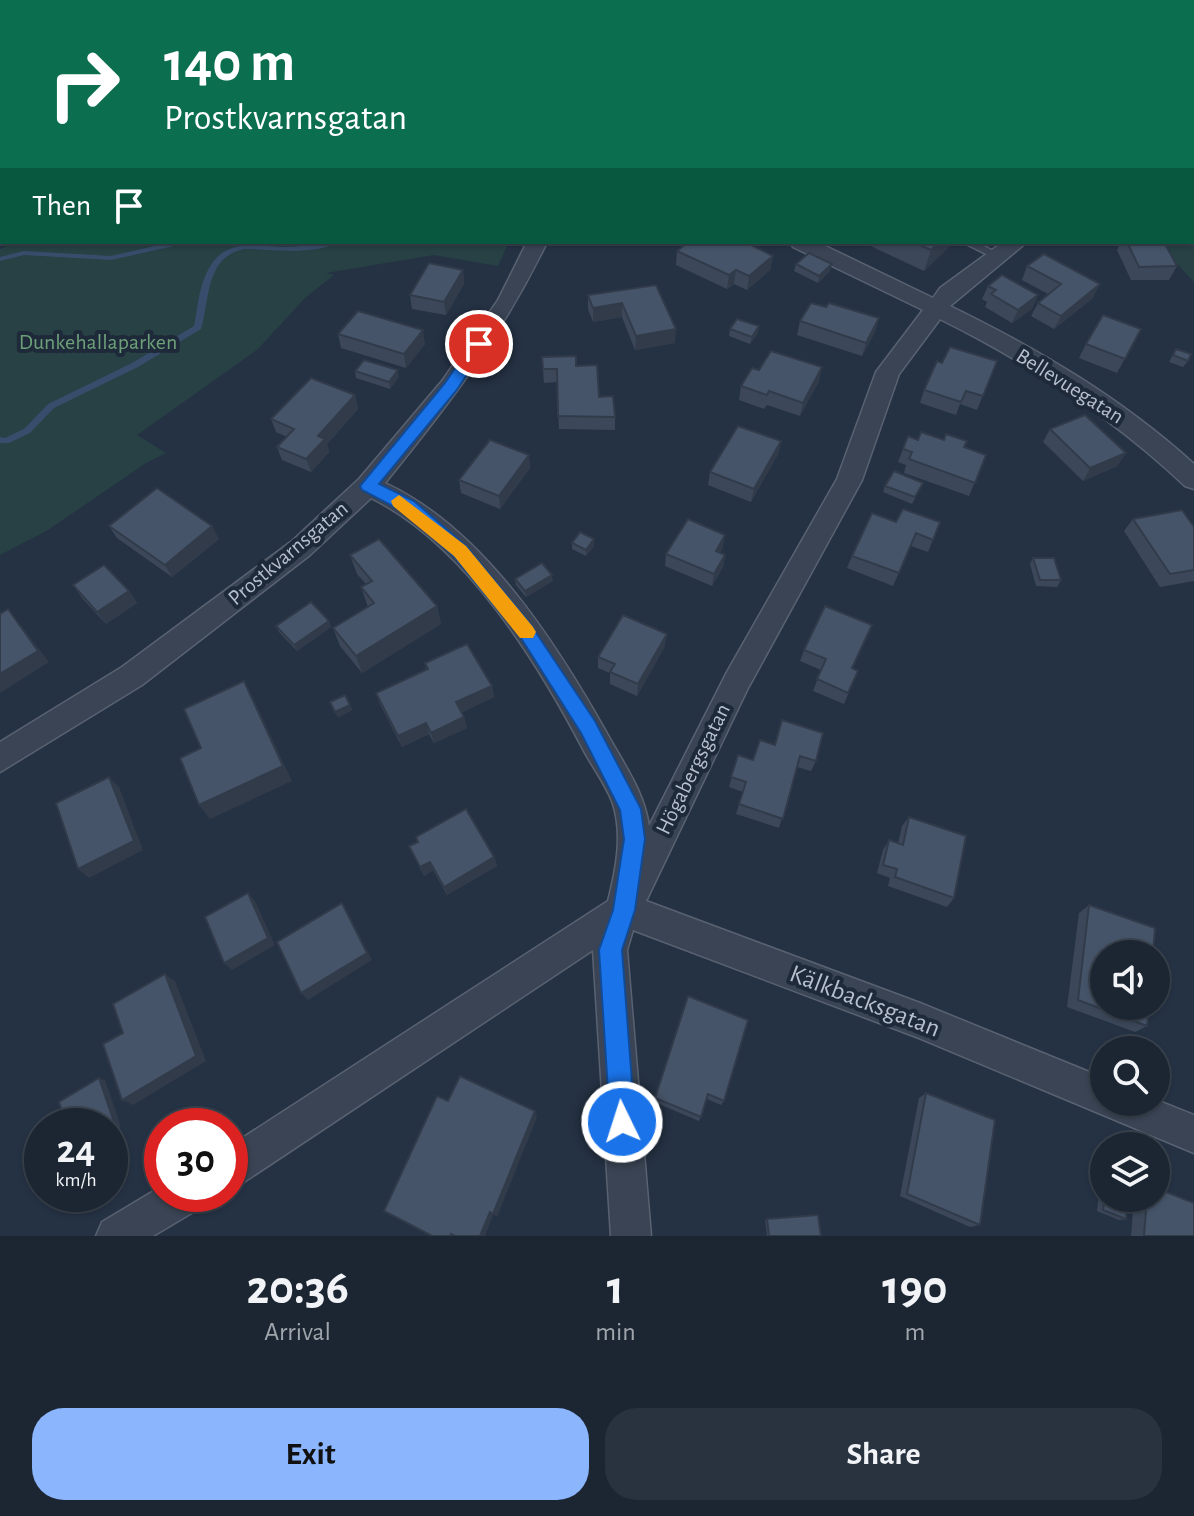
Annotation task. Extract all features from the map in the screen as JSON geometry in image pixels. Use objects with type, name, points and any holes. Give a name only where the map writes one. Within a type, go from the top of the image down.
[{"type":"street","name":"Prostkvarnsgatan","points":[[0,758],[132,676],[301,548],[368,486],[450,387],[508,301],[536,244]]},
{"type":"street","name":"Bellevuegatan","points":[[804,244],[935,309],[1086,391],[1138,429],[1194,479]]},
{"type":"street","name":"Högabergsgatan","points":[[624,910],[737,681],[849,480],[888,372],[948,293],[1007,249]]},
{"type":"street","points":[[368,486],[408,506],[460,551],[525,630],[588,727],[631,809],[634,839],[624,910],[610,950],[631,1236]]},
{"type":"street","points":[[248,1156],[624,910]]},
{"type":"street","name":"Kälkbacksgatan","points":[[624,910],[920,1021],[1090,1091]]},
{"type":"street","points":[[1150,1116],[1194,1134]]},
{"type":"street","points":[[116,1236],[156,1212]]},
{"type":"lane","points":[[978,244],[1007,249]]},
{"type":"green space","name":"Dunkehallaparken","points":[[11,244],[508,244],[498,266],[434,255],[326,273],[334,275],[305,298],[258,349],[137,435],[166,453],[146,463],[48,530],[0,555],[0,249]]},
{"type":"green space","points":[[1159,244],[1194,244],[1194,282]]},
{"type":"building","points":[[686,244],[749,244],[773,256],[749,276],[736,270],[729,275],[677,251]]},
{"type":"building","points":[[918,244],[938,244],[931,250]]},
{"type":"building","points":[[1128,244],[1165,244],[1177,266],[1139,267]]},
{"type":"building","points":[[809,253],[832,264],[819,276],[796,264]]},
{"type":"building","points":[[1044,254],[1100,284],[1061,316],[1038,303],[1061,284],[1027,266]]},
{"type":"building","points":[[429,263],[463,270],[444,302],[410,295]]},
{"type":"building","points":[[1002,275],[1038,295],[1018,310],[991,294],[996,290],[988,286]]},
{"type":"building","points":[[656,285],[676,329],[636,336],[622,303],[593,308],[588,295]]},
{"type":"building","points":[[811,303],[826,307],[829,303],[879,318],[866,343],[800,321]]},
{"type":"building","points":[[358,311],[423,330],[404,354],[338,334]]},
{"type":"building","points":[[1103,315],[1141,329],[1125,359],[1086,344]]},
{"type":"building","points":[[737,319],[759,326],[752,337],[730,329]]},
{"type":"building","points":[[950,347],[997,361],[983,396],[966,391],[961,402],[924,390],[937,361],[942,363]]},
{"type":"building","points":[[1176,349],[1191,354],[1188,361],[1173,355]]},
{"type":"building","points":[[771,351],[822,367],[803,403],[769,391],[767,395],[741,386],[752,368],[759,370]]},
{"type":"building","points":[[576,356],[576,366],[597,365],[599,397],[613,396],[615,417],[558,416],[557,369],[543,369],[542,357]]},
{"type":"building","points":[[364,360],[398,370],[389,382],[355,371]]},
{"type":"building","points":[[311,378],[355,395],[318,436],[325,439],[306,459],[277,447],[294,429],[271,419]]},
{"type":"building","points":[[1085,415],[1126,453],[1090,468],[1050,429]]},
{"type":"building","points":[[738,426],[781,441],[754,489],[710,472]]},
{"type":"building","points":[[921,432],[944,440],[946,434],[967,441],[964,447],[986,455],[975,483],[909,459],[912,452],[903,449],[908,436],[918,440]]},
{"type":"building","points":[[490,440],[529,455],[499,496],[459,480]]},
{"type":"building","points":[[894,471],[923,483],[915,497],[885,486]]},
{"type":"building","points":[[157,488],[212,526],[165,565],[109,526]]},
{"type":"building","points":[[903,509],[940,522],[933,540],[916,533],[899,573],[852,556],[872,513],[896,522]]},
{"type":"building","points":[[1182,510],[1194,527],[1194,570],[1170,574],[1133,519]]},
{"type":"building","points":[[688,519],[725,535],[716,551],[725,555],[714,574],[666,554]]},
{"type":"building","points":[[580,532],[594,539],[586,550],[572,543]]},
{"type":"building","points":[[379,539],[437,606],[356,656],[333,628],[374,603],[361,587],[372,581],[350,555]]},
{"type":"building","points":[[1033,558],[1054,558],[1061,580],[1040,580]]},
{"type":"building","points":[[542,563],[552,575],[525,591],[515,579]]},
{"type":"building","points":[[104,565],[129,591],[97,612],[73,585]]},
{"type":"building","points":[[311,602],[329,621],[294,645],[276,626]]},
{"type":"building","points":[[825,606],[872,625],[852,668],[858,671],[848,693],[817,679],[826,659],[804,650]]},
{"type":"building","points":[[8,609],[38,651],[0,674],[0,614]]},
{"type":"building","points":[[623,615],[667,634],[638,684],[610,672],[615,664],[598,657]]},
{"type":"building","points":[[467,644],[492,686],[456,702],[464,717],[431,733],[426,723],[398,736],[376,693],[428,669],[425,663]]},
{"type":"building","points":[[244,681],[283,766],[199,805],[180,758],[201,748],[184,709]]},
{"type":"building","points":[[345,695],[350,705],[335,712],[330,702]]},
{"type":"building","points":[[782,720],[823,733],[816,761],[800,756],[783,819],[739,804],[746,782],[731,777],[738,755],[753,760],[760,740],[775,745]]},
{"type":"building","points":[[109,777],[134,841],[78,869],[56,803]]},
{"type":"building","points":[[466,809],[494,857],[444,887],[430,862],[420,867],[409,846],[418,842],[416,837]]},
{"type":"building","points":[[909,817],[966,836],[954,898],[895,877],[897,869],[883,865],[889,840],[903,845]]},
{"type":"building","points":[[248,893],[268,938],[224,963],[205,917]]},
{"type":"building","points":[[342,903],[367,953],[301,993],[277,942]]},
{"type":"building","points":[[1089,905],[1155,928],[1154,940],[1090,940],[1090,1005],[1078,1000]]},
{"type":"building","points":[[165,974],[196,1056],[122,1100],[103,1044],[123,1033],[113,1004]]},
{"type":"building","points":[[688,996],[748,1020],[724,1101],[708,1094],[701,1117],[655,1098]]},
{"type":"building","points":[[1131,1020],[1148,1020],[1147,1026]]},
{"type":"building","points":[[460,1076],[535,1111],[493,1214],[490,1212],[480,1236],[432,1236],[384,1211],[437,1096],[448,1101]]},
{"type":"building","points":[[99,1078],[109,1108],[61,1108],[59,1102]]},
{"type":"building","points":[[926,1093],[995,1120],[980,1225],[907,1194]]},
{"type":"building","points":[[1170,1194],[1194,1203],[1194,1236],[1144,1236],[1146,1212],[1170,1212]]},
{"type":"building","points":[[1108,1212],[1127,1212],[1126,1219]]},
{"type":"building","points":[[818,1215],[821,1236],[769,1236],[767,1219]]},
{"type":"waterway","points":[[0,259],[24,253],[111,258],[174,244]]},
{"type":"waterway","points":[[0,440],[6,441],[27,431],[51,406],[135,365],[198,327],[208,278],[224,254],[244,247],[293,249],[326,244]]},
{"type":"slow traffic","points":[[399,501],[460,551],[527,632]]},
{"type":"route","points":[[479,344],[450,387],[368,486],[408,506],[460,551],[525,630],[588,727],[631,809],[634,839],[624,910],[610,950],[622,1122]]}]
